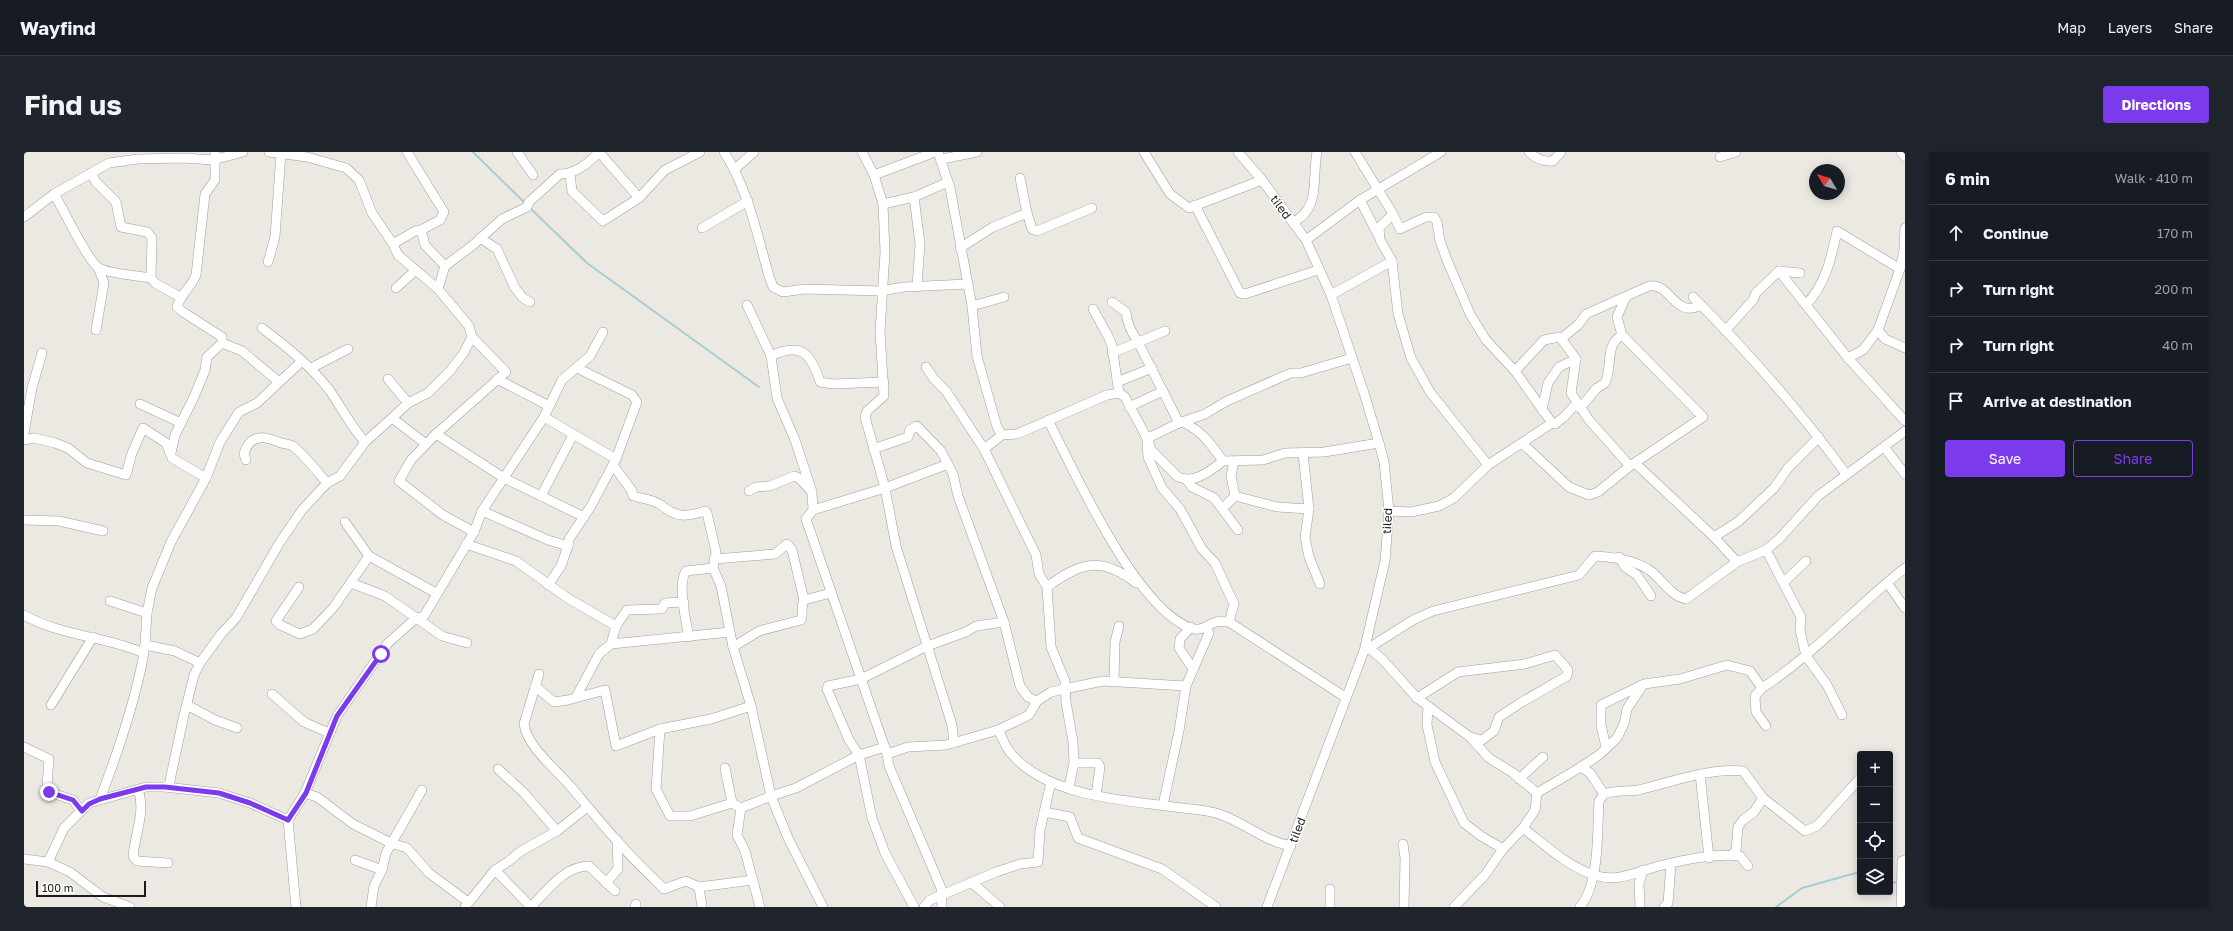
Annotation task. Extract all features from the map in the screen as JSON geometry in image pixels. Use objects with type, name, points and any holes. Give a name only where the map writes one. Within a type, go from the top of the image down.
[{"type":"street","points":[[24,217],[54,194],[109,163],[139,155],[182,158],[243,152]]},
{"type":"street","points":[[269,152],[307,157],[346,168],[358,180],[372,213],[393,244],[398,255],[438,289],[469,326],[472,336],[506,372],[426,444],[411,460],[399,481],[443,515],[474,532]]},
{"type":"street","points":[[393,244],[415,231],[421,230],[440,220],[444,212],[406,152]]},
{"type":"street","points":[[517,152],[533,175]]},
{"type":"street","points":[[438,289],[445,266],[502,219],[527,207],[529,202],[560,174],[570,174],[590,162],[599,152],[639,198]]},
{"type":"street","points":[[570,174],[572,191],[602,221],[639,198],[665,170],[700,152]]},
{"type":"street","points":[[724,152],[735,169],[748,201],[769,276],[773,287],[778,291],[783,292],[804,289],[881,291],[967,284]]},
{"type":"street","points":[[735,169],[754,152]]},
{"type":"street","points":[[862,152],[874,175],[882,204],[885,252],[881,291],[880,332],[884,396],[867,412],[865,417],[885,488],[896,546],[952,725],[954,743]]},
{"type":"street","points":[[874,175],[935,152]]},
{"type":"street","points":[[977,152],[940,156],[948,182],[972,306],[977,356],[997,427],[1002,435]]},
{"type":"street","points":[[1144,152],[1170,194],[1189,208],[1195,204],[1262,180]]},
{"type":"street","name":"tiled","points":[[1238,152],[1262,180],[1306,240],[1318,270],[1331,295],[1379,443],[1384,462],[1389,511],[1385,561],[1366,650],[1345,697],[1267,907]]},
{"type":"street","points":[[1293,223],[1306,212],[1313,196],[1314,165],[1317,152]]},
{"type":"street","points":[[1355,152],[1393,214],[1400,229],[1426,217],[1434,217],[1437,222],[1440,241],[1447,260],[1470,314],[1486,340],[1515,371],[1552,423]]},
{"type":"street","points":[[1306,240],[1360,200],[1441,152]]},
{"type":"street","points":[[1529,152],[1536,158],[1546,162],[1553,161],[1561,152]]},
{"type":"street","points":[[1720,157],[1736,152]]},
{"type":"street","points":[[1901,152],[1905,157]]},
{"type":"street","points":[[268,262],[275,237],[281,153]]},
{"type":"street","points":[[172,458],[170,451],[205,370],[208,357],[222,343],[222,337],[177,307],[180,297],[193,283],[196,275],[206,194],[215,180],[216,165],[214,156]]},
{"type":"street","points":[[91,173],[96,182],[116,202],[121,226],[147,232],[152,238],[151,278]]},
{"type":"street","points":[[1020,178],[1027,214],[1032,229],[1036,231],[1092,208]]},
{"type":"street","points":[[882,204],[914,197],[948,182]]},
{"type":"street","points":[[54,194],[69,219],[85,252],[98,267],[104,284],[96,330]]},
{"type":"street","points":[[914,197],[920,244],[917,287]]},
{"type":"street","points":[[1360,200],[1392,261],[1398,314],[1411,358],[1430,392],[1488,465]]},
{"type":"street","points":[[702,228],[748,201]]},
{"type":"street","points":[[1195,204],[1240,293],[1245,294],[1318,270]]},
{"type":"street","points":[[960,248],[993,227],[1027,214]]},
{"type":"street","points":[[1380,240],[1379,228],[1393,214]]},
{"type":"street","points":[[1848,358],[1863,350],[1878,330],[1900,269],[1904,250],[1905,228]]},
{"type":"street","points":[[421,230],[425,245],[445,266]]},
{"type":"street","points":[[1806,305],[1817,292],[1829,268],[1838,231],[1900,269]]},
{"type":"street","points":[[480,238],[497,249],[515,288],[523,298],[530,302]]},
{"type":"street","points":[[1331,295],[1392,261]]},
{"type":"street","points":[[98,267],[151,278],[155,283],[180,297]]},
{"type":"street","points":[[396,288],[416,270]]},
{"type":"street","points":[[1779,271],[1848,358],[1905,421]]},
{"type":"street","points":[[1725,331],[1753,300],[1756,293],[1779,271],[1800,273]]},
{"type":"street","points":[[1515,371],[1544,340],[1562,338],[1578,325],[1586,314],[1643,288],[1654,286],[1669,295],[1680,306],[1694,308],[1701,305]]},
{"type":"street","points":[[972,306],[1004,297]]},
{"type":"street","points":[[1522,443],[1569,487],[1589,495],[1598,492],[1633,465],[1703,417],[1622,335],[1617,317],[1626,297]]},
{"type":"street","points":[[1693,297],[1819,437],[1846,474]]},
{"type":"street","points":[[1112,302],[1126,312],[1127,322],[1163,391],[1182,423],[1195,428],[1203,435],[1223,461]]},
{"type":"street","points":[[747,305],[771,356],[777,398],[795,440],[812,492],[813,510]]},
{"type":"street","points":[[1092,309],[1108,336],[1119,393]]},
{"type":"street","points":[[262,328],[288,347],[311,368],[347,416],[356,432],[365,442]]},
{"type":"street","points":[[1878,330],[1885,339],[1905,348]]},
{"type":"street","points":[[1112,353],[1165,331]]},
{"type":"street","points":[[296,907],[288,820],[306,793],[337,716],[388,643],[415,619],[424,616],[436,593],[474,532],[482,511],[544,417],[562,380],[590,356],[603,332]]},
{"type":"street","points":[[1580,408],[1597,388],[1605,383],[1610,363],[1610,352],[1618,337],[1622,335]]},
{"type":"street","points":[[165,787],[169,785],[194,675],[200,663],[221,634],[236,618],[280,542],[302,510],[327,483],[340,476],[365,442],[408,403],[428,393],[450,372],[463,354],[472,336]]},
{"type":"street","points":[[1562,338],[1576,359],[1571,393],[1580,408],[1633,465],[1714,537],[1737,562]]},
{"type":"street","points":[[222,343],[242,352],[279,382]]},
{"type":"street","points":[[311,368],[348,349]]},
{"type":"street","points":[[771,356],[785,349],[805,354],[815,366],[820,382],[833,384],[884,382]]},
{"type":"street","points":[[24,433],[32,388],[42,353]]},
{"type":"street","points":[[1147,439],[1205,414],[1227,401],[1291,373],[1301,373],[1352,358]]},
{"type":"street","points":[[1542,410],[1548,383],[1559,367],[1576,359]]},
{"type":"street","points":[[100,799],[126,725],[138,682],[144,649],[147,613],[152,588],[171,542],[206,478],[220,442],[239,412],[257,403],[302,361]]},
{"type":"street","points":[[926,367],[934,379],[946,391],[984,448],[1036,555],[1040,574],[1046,587],[1052,647],[1064,681],[1073,742],[1074,763],[1066,786],[1048,794]]},
{"type":"street","points":[[548,585],[561,566],[569,539],[584,517],[615,462],[637,402],[632,394],[577,368]]},
{"type":"street","points":[[1117,382],[1152,368]]},
{"type":"street","points":[[388,379],[408,403]]},
{"type":"street","points":[[497,379],[549,406]]},
{"type":"street","points":[[24,383],[32,388]]},
{"type":"street","points":[[1129,406],[1163,391]]},
{"type":"street","points":[[984,448],[1002,435],[1017,434],[1107,395],[1119,393],[1125,397],[1147,439],[1151,450],[1178,477],[1186,479],[1194,479],[1215,468],[1223,461],[1234,462],[1263,460],[1285,453],[1303,454],[1379,443]]},
{"type":"street","points":[[140,404],[181,423]]},
{"type":"street","points":[[1389,511],[1411,512],[1439,506],[1454,498],[1488,465],[1552,423],[1555,424],[1564,418],[1574,406],[1580,408]]},
{"type":"street","points":[[544,417],[615,462],[632,491],[633,496],[660,505],[664,509],[680,515],[692,516],[706,511],[715,546],[714,564],[721,586],[733,646],[751,706],[771,796],[788,838],[823,907]]},
{"type":"street","points":[[392,418],[426,444]]},
{"type":"street","points":[[1048,420],[1109,536],[1142,588],[1160,608],[1194,629],[1206,627],[1217,622],[1229,622],[1345,697]]},
{"type":"street","points":[[873,449],[908,437],[910,430],[917,426],[941,451],[948,464],[975,546],[1004,622],[1020,686],[1033,699]]},
{"type":"street","points":[[24,440],[34,438],[55,442],[68,448],[87,462],[126,475],[132,453],[143,428],[166,443],[172,458],[206,478]]},
{"type":"street","points":[[1537,793],[1519,779],[1513,772],[1488,758],[1470,737],[1417,698],[1383,660],[1366,650],[1413,620],[1433,611],[1579,575],[1595,556],[1619,557],[1650,571],[1671,591],[1686,599],[1737,562],[1766,550],[1779,539],[1818,496],[1905,430]]},
{"type":"street","points":[[436,434],[504,478],[584,517]]},
{"type":"street","points":[[541,496],[573,435]]},
{"type":"street","points":[[246,460],[244,454],[246,448],[253,440],[262,437],[271,438],[291,445],[327,483]]},
{"type":"street","points":[[1714,537],[1739,521],[1774,488],[1788,468],[1819,437]]},
{"type":"street","points":[[1147,439],[1148,457],[1162,488],[1180,509],[1202,549],[1215,563],[1234,604],[1229,622]]},
{"type":"street","points":[[1884,446],[1905,474]]},
{"type":"street","points":[[1303,454],[1309,509],[1306,538],[1307,546],[1320,584]]},
{"type":"street","points":[[1234,462],[1231,476],[1235,496]]},
{"type":"street","points":[[942,907],[941,891],[889,766],[886,750],[806,519],[813,510],[885,488],[948,464]]},
{"type":"street","points":[[749,491],[756,487],[770,486],[794,476],[799,478],[812,492]]},
{"type":"street","points":[[1186,479],[1192,487],[1214,498],[1238,530]]},
{"type":"street","points":[[1223,508],[1235,496]]},
{"type":"street","points":[[1235,496],[1277,507],[1309,509]]},
{"type":"street","points":[[482,511],[516,524],[548,540],[568,546]]},
{"type":"street","points":[[24,520],[59,522],[103,531]]},
{"type":"street","points":[[345,522],[369,556],[436,593]]},
{"type":"street","points":[[466,544],[516,561],[548,585],[593,614],[616,626]]},
{"type":"street","points":[[689,637],[684,602],[683,575],[686,571],[714,564],[775,554],[787,544],[792,550],[804,600],[802,605],[803,616],[801,620],[759,631],[733,646]]},
{"type":"street","points":[[1766,550],[1801,617],[1800,630],[1806,656],[1823,678],[1842,715]]},
{"type":"street","points":[[299,587],[276,621],[280,625],[300,634],[313,629],[333,608],[369,556]]},
{"type":"street","points":[[1619,557],[1625,567],[1637,575],[1651,596]]},
{"type":"street","points":[[1784,582],[1806,561]]},
{"type":"street","points":[[1046,587],[1073,570],[1091,564],[1108,566],[1119,570],[1142,588]]},
{"type":"street","points":[[1766,726],[1756,712],[1755,696],[1762,688],[1806,656],[1860,606],[1888,584],[1905,568]]},
{"type":"street","points":[[351,583],[385,596],[415,619],[442,636],[468,643]]},
{"type":"street","points":[[1888,584],[1905,608]]},
{"type":"street","points":[[804,600],[831,592]]},
{"type":"street","points":[[110,601],[147,613]]},
{"type":"street","points":[[576,697],[599,654],[610,644],[616,626],[626,610],[662,609],[665,603],[684,602]]},
{"type":"street","points":[[24,615],[39,623],[63,632],[93,637],[144,649],[176,651],[200,663]]},
{"type":"street","points":[[914,907],[885,852],[872,818],[859,755],[849,740],[827,689],[828,686],[861,679],[927,646],[966,632],[976,626],[1004,622]]},
{"type":"street","points":[[1114,682],[1115,642],[1119,626]]},
{"type":"street","points":[[1191,627],[1180,639],[1179,648],[1193,669]]},
{"type":"street","points":[[1163,806],[1179,731],[1186,686],[1209,633],[1206,627]]},
{"type":"street","points":[[610,644],[730,632]]},
{"type":"street","points":[[51,706],[93,637]]},
{"type":"street","points":[[1417,698],[1458,672],[1525,664],[1556,656],[1568,670],[1568,676],[1499,717],[1494,731],[1482,740],[1470,737]]},
{"type":"street","points":[[1606,746],[1601,724],[1601,705],[1644,684],[1680,679],[1708,670],[1734,666],[1750,671],[1762,688]]},
{"type":"street","points":[[539,674],[534,686],[524,724],[525,731],[540,753],[572,788],[586,808],[664,889],[686,881],[699,887],[753,880]]},
{"type":"street","points":[[1033,699],[1051,692],[1103,681],[1186,686]]},
{"type":"street","points":[[1537,793],[1599,755],[1606,746],[1617,738],[1629,704],[1644,684]]},
{"type":"street","points":[[534,686],[554,702],[605,690],[616,746],[660,729],[711,719],[751,706]]},
{"type":"street","points":[[272,694],[304,722],[329,733]]},
{"type":"street","points":[[741,808],[796,788],[859,755],[908,747],[946,745],[998,730],[1029,715],[1033,699]]},
{"type":"street","points":[[187,705],[215,720],[237,728]]},
{"type":"street","points":[[1428,706],[1427,725],[1435,762],[1464,823],[1481,836],[1503,849]]},
{"type":"street","points":[[660,729],[656,789],[670,816],[690,816],[732,803],[741,808]]},
{"type":"street","points":[[998,730],[1010,752],[1039,777],[1050,782],[1096,795],[1219,814],[1240,823],[1269,840],[1290,846]]},
{"type":"street","points":[[24,747],[49,759],[49,792],[73,800],[82,811]]},
{"type":"street","points":[[1519,779],[1544,758]]},
{"type":"street","points":[[1074,763],[1096,761],[1098,763],[1100,767],[1096,795]]},
{"type":"street","points":[[1581,767],[1590,773],[1604,794]]},
{"type":"street","points":[[725,768],[732,803]]},
{"type":"street","points":[[498,769],[524,793],[557,831]]},
{"type":"street","points":[[1580,907],[1587,899],[1593,875],[1599,801],[1604,794],[1636,790],[1700,774],[1728,770],[1743,771],[1763,798],[1804,831],[1817,826],[1857,781]]},
{"type":"street","points":[[1700,774],[1709,858]]},
{"type":"street","points":[[924,907],[941,891],[952,890],[1020,864],[1038,862],[1044,812],[1050,782]]},
{"type":"street","points":[[48,862],[64,828],[89,804],[100,799],[146,787],[165,787],[219,793],[250,803],[288,820]]},
{"type":"street","points":[[138,790],[141,798],[141,811],[133,856],[137,862],[168,862]]},
{"type":"street","points":[[371,907],[374,886],[382,870],[391,843],[422,790]]},
{"type":"street","points":[[306,793],[317,797],[353,824],[391,843],[407,848],[429,873],[467,904],[495,870],[521,851],[557,831],[586,808]]},
{"type":"street","points":[[1454,907],[1485,875],[1503,849],[1523,828],[1535,810],[1537,793]]},
{"type":"street","points":[[1732,855],[1736,850],[1738,827],[1743,820],[1754,812],[1763,798]]},
{"type":"street","points":[[741,808],[737,835],[753,880],[760,907]]},
{"type":"street","points":[[1044,812],[1070,817],[1078,838],[1162,869],[1216,907]]},
{"type":"street","points":[[1523,828],[1556,855],[1593,875],[1625,878],[1644,870],[1680,861],[1732,855],[1740,856],[1748,866]]},
{"type":"street","points":[[606,883],[618,869],[617,840]]},
{"type":"street","points":[[1403,844],[1405,858],[1404,907]]},
{"type":"street","points":[[24,859],[48,862],[70,872],[103,897],[130,907]]},
{"type":"street","points":[[355,860],[382,870]]},
{"type":"street","points":[[1901,907],[1902,861],[1905,860]]},
{"type":"street","points":[[1664,907],[1668,903],[1672,864]]},
{"type":"street","points":[[495,870],[531,907],[568,871],[582,866],[589,866],[615,891]]},
{"type":"street","points":[[1640,907],[1639,884],[1644,870]]},
{"type":"street","points":[[972,882],[1000,907]]},
{"type":"street","points":[[699,887],[702,907]]},
{"type":"street","points":[[1330,889],[1330,907]]},
{"type":"waterway","points":[[473,152],[526,204]]},
{"type":"waterway","points":[[529,207],[587,263],[759,387]]},
{"type":"waterway","points":[[1776,907],[1802,888],[1857,873]]},
{"type":"waterway","points":[[1893,882],[1899,883]]},
{"type":"route","points":[[49,792],[73,800],[82,811],[89,804],[100,799],[146,787],[165,787],[219,793],[250,803],[288,820],[294,808],[306,793],[337,716],[381,654]]}]
